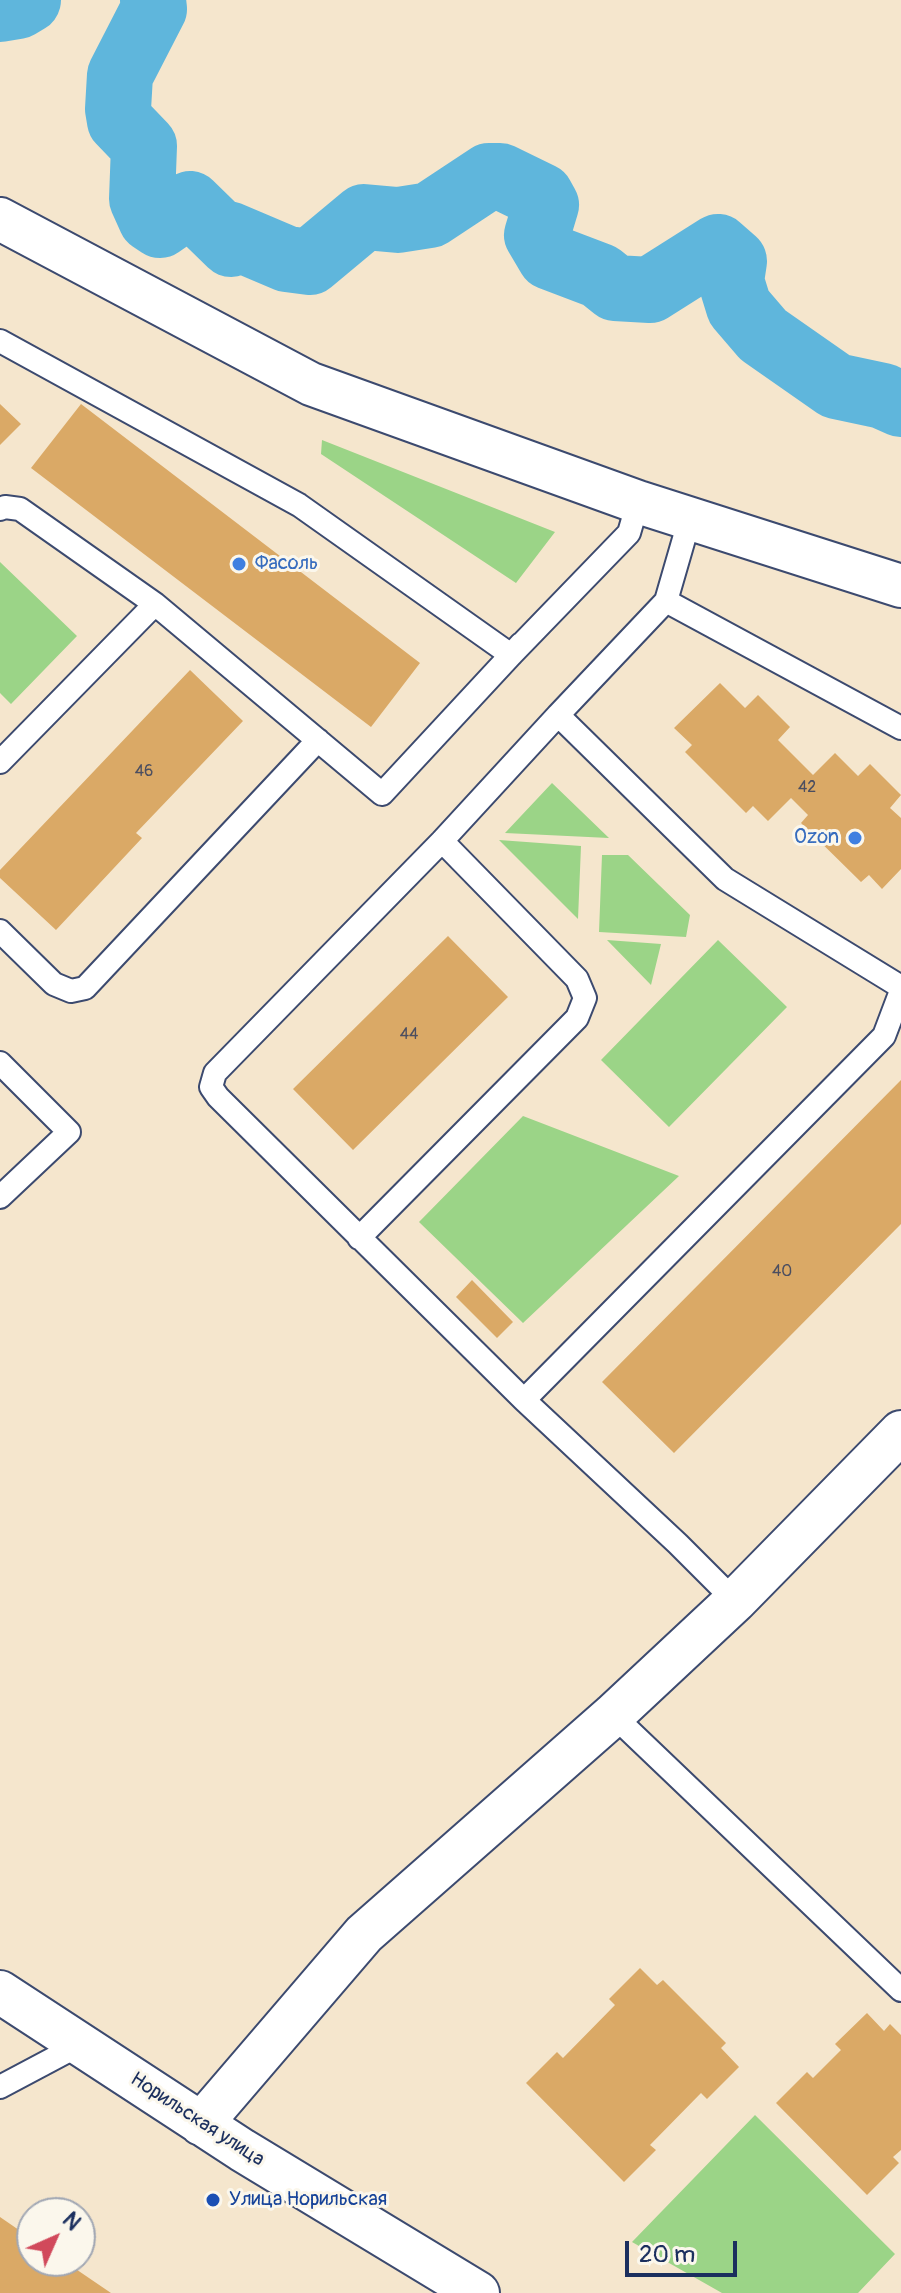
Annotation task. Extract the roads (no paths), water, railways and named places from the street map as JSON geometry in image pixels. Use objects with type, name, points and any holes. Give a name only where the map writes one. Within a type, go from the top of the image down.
[{"type":"street","points":[[0,219],[311,384],[638,502],[901,586]]},
{"type":"street","points":[[201,2124],[364,1934],[613,1715],[735,1601],[901,1432]]},
{"type":"street","name":"Норильская улица","points":[[0,1992],[457,2288]]},
{"type":"lane","points":[[0,341],[299,505],[511,655]]},
{"type":"lane","points":[[0,509],[20,509],[155,604],[382,794],[629,533],[638,502]]},
{"type":"lane","points":[[690,518],[666,601],[442,841],[215,1073],[211,1087],[524,1400],[735,1601]]},
{"type":"lane","points":[[666,601],[901,728]]},
{"type":"lane","points":[[0,762],[155,604]]},
{"type":"lane","points":[[524,1400],[884,1036],[901,989],[725,879],[558,715]]},
{"type":"lane","points":[[0,931],[54,984],[71,991],[85,988],[318,740]]},
{"type":"lane","points":[[359,1238],[577,1018],[585,998],[577,979],[442,841]]},
{"type":"lane","points":[[0,1063],[69,1132],[0,1197]]},
{"type":"lane","points":[[613,1715],[901,1990]]},
{"type":"lane","points":[[0,2087],[81,2044]]},
{"type":"waterway","points":[[0,9],[18,6],[28,0]]},
{"type":"waterway","points":[[153,0],[154,9],[120,75],[118,109],[120,121],[144,146],[142,199],[151,219],[160,225],[190,204],[231,244],[228,234],[287,259],[310,262],[364,217],[398,220],[430,215],[489,176],[500,176],[541,196],[546,205],[537,235],[550,257],[600,276],[615,288],[650,290],[718,247],[734,261],[731,281],[739,307],[763,335],[836,386],[883,396],[901,404]]},
{"type":"place","name":"Фасоль","points":[[239,564]]},
{"type":"place","name":"Ozon","points":[[855,838]]},
{"type":"place","name":"Улица Норильская","points":[[213,2200]]}]
